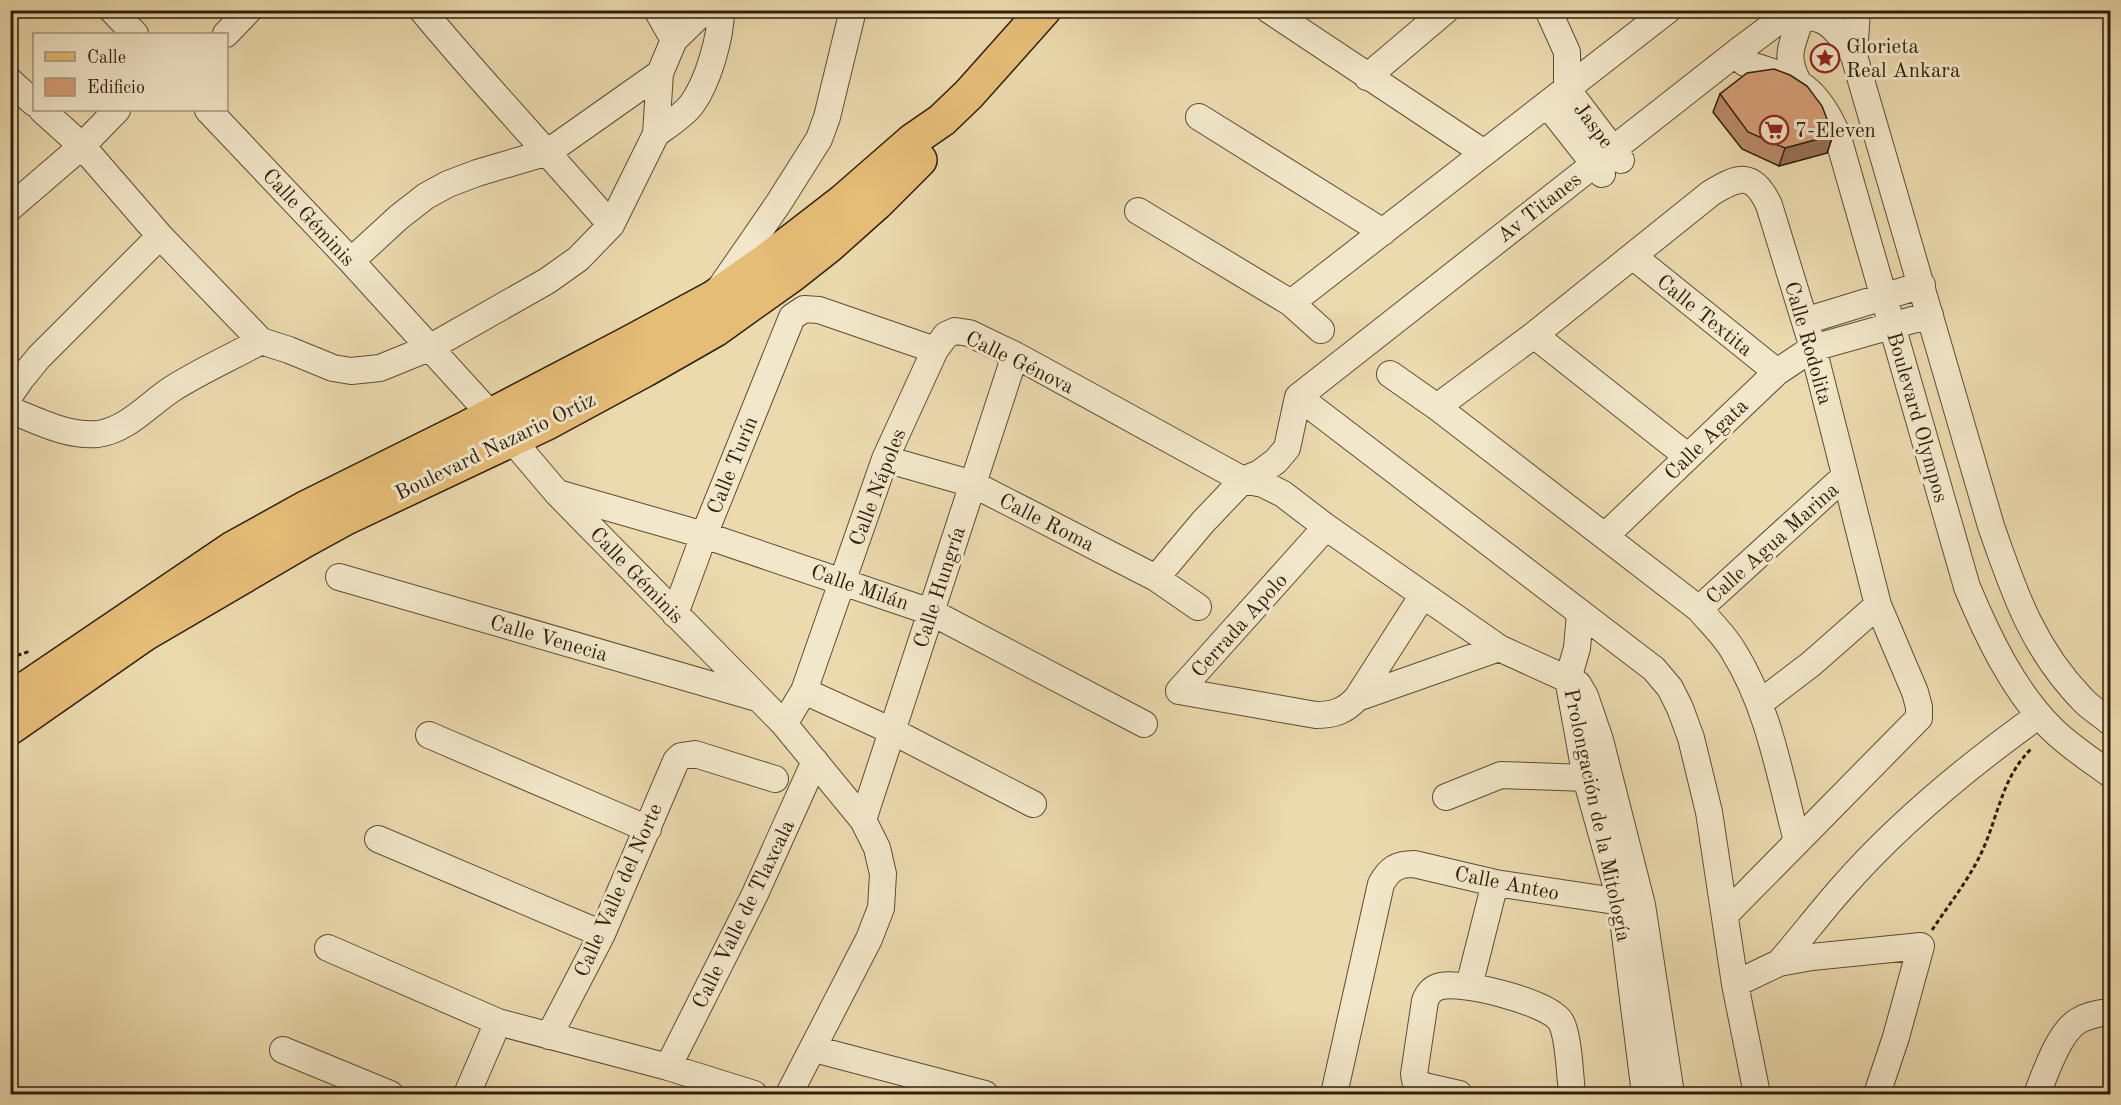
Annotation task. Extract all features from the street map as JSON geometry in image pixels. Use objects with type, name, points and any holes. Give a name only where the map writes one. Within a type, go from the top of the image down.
[{"type":"main road","name":"Boulevard Nazario Ortiz","points":[[10,699],[232,548],[714,297],[843,201],[914,140],[942,120],[1044,10]]},
{"type":"main road","name":"Boulevard Nazario Ortiz","points":[[10,728],[145,634],[346,518],[512,439],[645,370],[715,330],[792,275],[877,203],[926,155],[942,120]]},
{"type":"street","points":[[112,10],[134,33]]},
{"type":"street","points":[[227,33],[249,10]]},
{"type":"street","points":[[422,10],[464,61],[548,152],[611,225]]},
{"type":"street","points":[[657,10],[674,40]]},
{"type":"street","points":[[43,111],[82,146],[160,236],[261,341],[333,368],[351,371],[380,368],[429,348],[547,281],[578,259],[611,225],[656,134],[660,73],[674,40],[705,10]]},
{"type":"street","points":[[656,134],[692,104],[704,81],[714,52],[721,25],[721,10]]},
{"type":"street","points":[[714,297],[819,139],[827,117],[853,10]]},
{"type":"street","points":[[1269,10],[1484,153]]},
{"type":"street","points":[[1367,77],[1446,10]]},
{"type":"street","points":[[1548,10],[1567,52],[1567,89]]},
{"type":"street","points":[[1291,303],[1668,10]]},
{"type":"street","points":[[1854,56],[1857,10]]},
{"type":"street","points":[[1798,82],[1789,65],[1799,18]]},
{"type":"street","name":"Boulevard Olympos","points":[[1799,18],[1821,19],[1834,28],[1854,56],[1875,122],[1990,526],[2030,628],[2057,669],[2083,701],[2110,722]]},
{"type":"street","name":"Av Titanes","points":[[1607,162],[1745,63],[1799,18]]},
{"type":"street","name":"Av Titanes","points":[[1302,408],[1543,218],[1737,52],[1799,18]]},
{"type":"street","name":"Boulevard Olympos","points":[[1745,63],[1798,82],[1827,110],[1837,134],[1967,587],[1985,629],[2004,664],[2046,723],[2110,774]]},
{"type":"street","points":[[351,261],[399,216],[426,196],[448,184],[477,173],[548,152],[660,73]]},
{"type":"street","points":[[10,81],[33,102]]},
{"type":"street","name":"Jaspe","points":[[1567,89],[1607,162]]},
{"type":"street","name":"Jaspe","points":[[1547,104],[1607,162]]},
{"type":"street","points":[[10,208],[82,146],[116,111]]},
{"type":"street","name":"Calle Géminis","points":[[209,111],[351,261],[491,415],[558,494],[784,724],[863,820],[877,848],[883,874],[881,908],[869,939],[789,1095]]},
{"type":"street","points":[[1199,117],[1383,232]]},
{"type":"street","points":[[1837,134],[1875,122]]},
{"type":"street","name":"Calle Rodolita","points":[[1437,407],[1634,257],[1711,193],[1739,179],[1751,181],[1761,189],[1813,348],[1878,605],[1915,692],[1919,718],[1726,914]]},
{"type":"street","points":[[1138,211],[1291,303],[1321,330]]},
{"type":"street","points":[[10,395],[39,357],[160,236]]},
{"type":"street","name":"Calle Textita","points":[[1634,257],[1776,372]]},
{"type":"street","points":[[1805,321],[1922,285]]},
{"type":"street","name":"Calle Génova","points":[[792,317],[804,309],[819,309],[935,350],[946,335],[955,331],[969,333],[1015,355],[1243,480],[1263,484],[1284,494],[1326,528]]},
{"type":"street","name":"Calle Agata","points":[[1605,536],[1776,372],[1813,348],[1930,315]]},
{"type":"street","name":"Calle Turín","points":[[675,614],[704,535],[792,317]]},
{"type":"street","points":[[1534,335],[1688,456]]},
{"type":"street","points":[[10,410],[51,427],[77,434],[98,434],[122,426],[173,388],[261,341]]},
{"type":"street","name":"Calle Nápoles","points":[[784,724],[804,691],[885,459],[935,350]]},
{"type":"street","name":"Calle Hungría","points":[[863,820],[1015,355]]},
{"type":"street","points":[[1390,374],[1437,407],[1699,609],[1726,639],[1760,703],[1797,841]]},
{"type":"street","points":[[1156,578],[1203,522],[1243,480],[1260,473],[1276,461],[1287,448],[1302,408],[1654,669],[1670,688],[1680,708],[1709,812],[1735,984],[1757,1095]]},
{"type":"street","name":"Calle Roma","points":[[885,459],[973,484],[1156,578],[1198,607]]},
{"type":"street","name":"Calle Agua Marina","points":[[1699,609],[1844,477]]},
{"type":"street","name":"Calle Milán","points":[[558,494],[704,535],[931,612],[1144,724]]},
{"type":"street","points":[[1956,547],[1990,526]]},
{"type":"street","points":[[1326,528],[1499,648],[1568,679],[1577,648],[1580,614]]},
{"type":"street","name":"Cerrada Apolo","points":[[1326,528],[1179,691],[1316,715],[1338,712],[1349,707],[1357,698],[1423,595]]},
{"type":"street","name":"Calle Venecia","points":[[339,577],[759,699]]},
{"type":"street","points":[[1760,703],[1810,664],[1878,605]]},
{"type":"street","name":"Cerrada Apolo","points":[[1357,698],[1499,648]]},
{"type":"street","name":"Prolongación de la Mitología","points":[[1568,679],[1586,778],[1632,904],[1645,1095]]},
{"type":"street","name":"Prolongación de la Mitología","points":[[1568,679],[1578,684],[1594,720],[1671,1095]]},
{"type":"street","points":[[804,691],[892,731],[1033,804]]},
{"type":"street","points":[[1779,963],[1842,888],[1911,818],[1991,751],[2046,723]]},
{"type":"street","points":[[429,735],[648,829]]},
{"type":"street","name":"Calle Valle del Norte","points":[[549,1036],[602,934],[676,761],[681,756],[695,754],[775,779]]},
{"type":"street","name":"Calle Valle de Tlaxcala","points":[[668,1067],[755,894],[815,761]]},
{"type":"street","points":[[1446,797],[1512,774],[1586,778]]},
{"type":"street","points":[[378,839],[602,934]]},
{"type":"street","name":"Calle Anteo","points":[[1334,1095],[1381,884],[1387,872],[1403,864],[1414,864],[1495,883],[1632,904]]},
{"type":"street","points":[[1469,986],[1495,883]]},
{"type":"street","points":[[1735,984],[1779,963],[1812,957],[1921,946],[1877,1095]]},
{"type":"street","points":[[328,948],[498,1022],[668,1067],[754,1095]]},
{"type":"street","points":[[1459,1095],[1418,1084],[1415,1080],[1414,1066],[1425,1001],[1428,993],[1442,986],[1469,986],[1531,1003],[1551,1011],[1557,1017],[1565,1033],[1572,1095]]},
{"type":"street","points":[[2037,1095],[2056,1049],[2068,1031],[2077,1021],[2110,1012]]},
{"type":"street","points":[[467,1095],[498,1022]]},
{"type":"street","points":[[814,1049],[985,1095]]},
{"type":"street","points":[[283,1050],[390,1095]]},
{"type":"path","points":[[10,658],[30,651]]},
{"type":"path","points":[[1921,946],[1971,872],[1984,847],[2010,774],[2046,723]]},
{"type":"building","name":"7-Eleven","points":[[1774,69],[1790,75],[1807,86],[1822,106],[1833,135],[1785,148],[1748,132],[1720,94],[1747,73]]},
{"type":"place","name":"Glorieta Real Ankara","points":[[1825,58]]},
{"type":"place","name":"7-Eleven","points":[[1774,130]]}]
